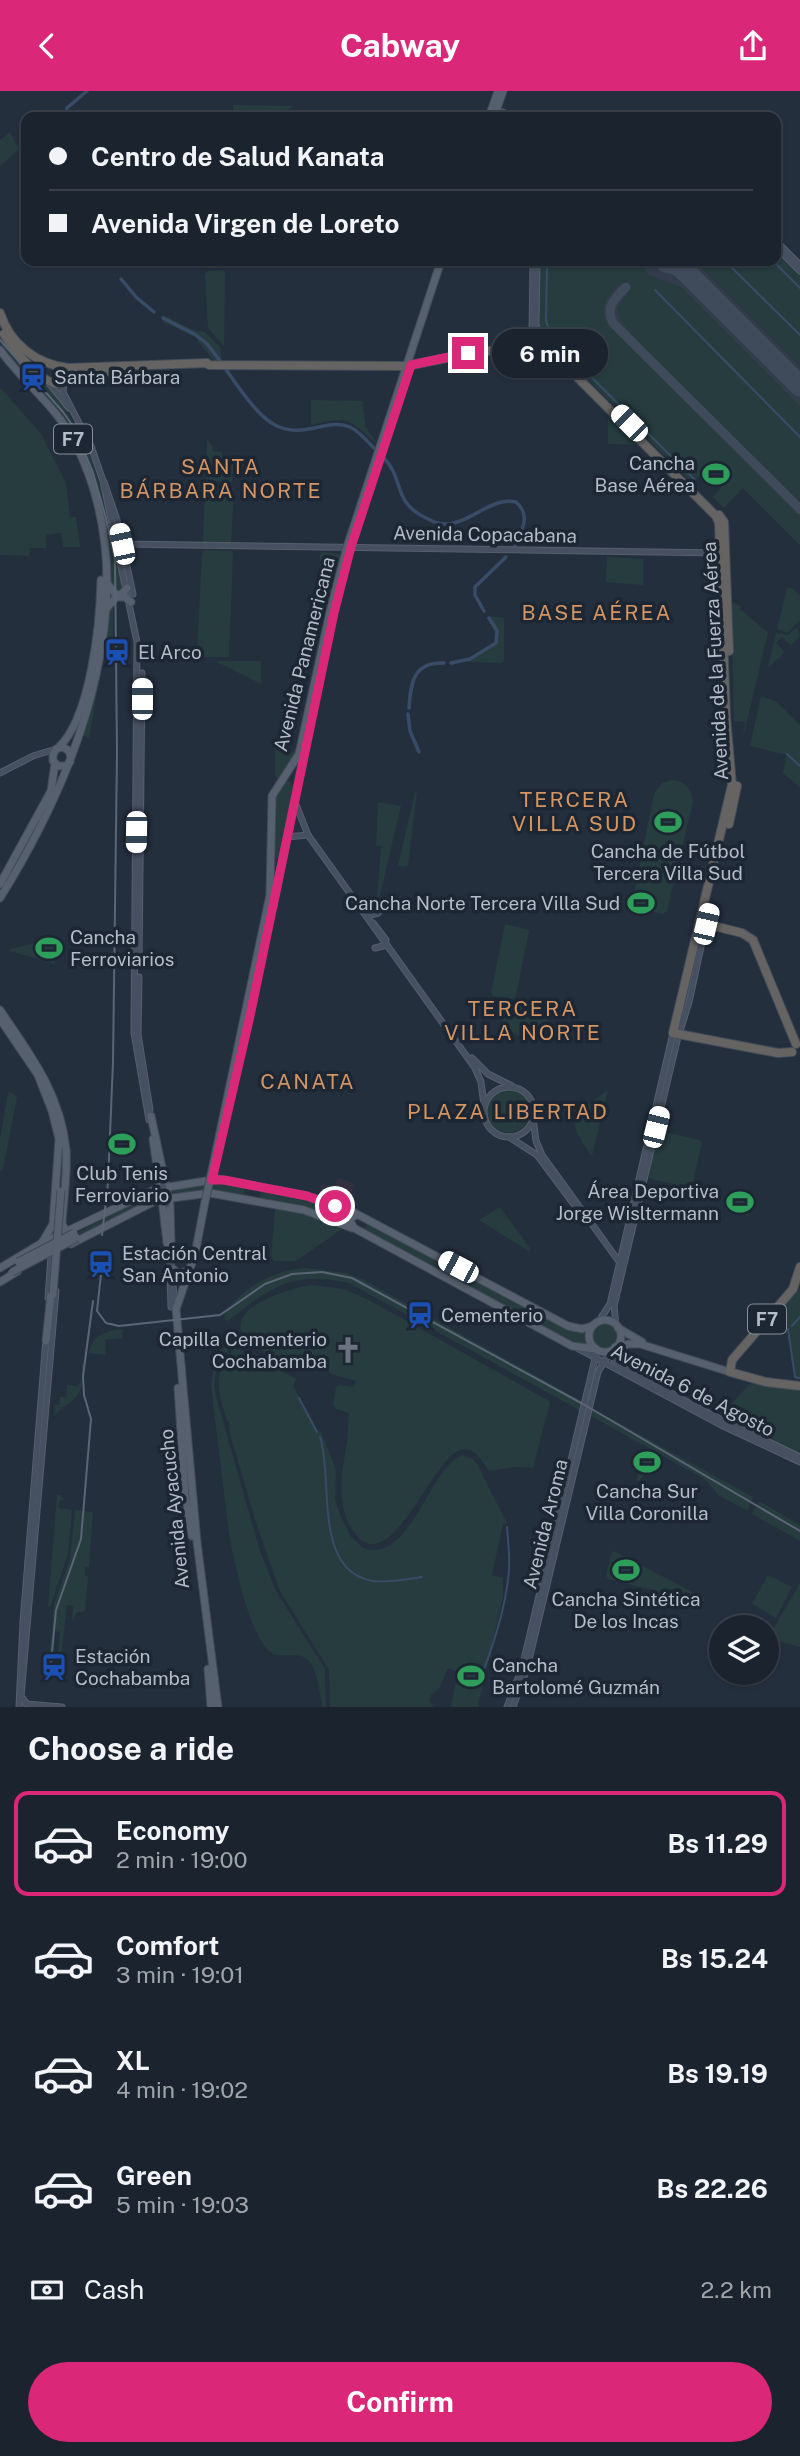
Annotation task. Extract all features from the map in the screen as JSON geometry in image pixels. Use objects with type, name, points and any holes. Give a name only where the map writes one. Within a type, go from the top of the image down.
[{"type":"highway","points":[[0,313],[8,332],[20,347],[37,358],[58,366],[65,372],[65,379]]},
{"type":"highway","points":[[0,325],[14,350],[48,382],[57,385],[76,374],[209,365]]},
{"type":"highway","name":"Avenida de la Fuerza Aérea","points":[[538,331],[542,347],[724,522],[726,705],[732,785],[677,1033]]},
{"type":"highway","points":[[48,382],[46,373],[50,367],[58,366],[207,363],[366,367],[407,364],[481,348],[542,347]]},
{"type":"highway","name":"Avenida de la Fuerza Aérea","points":[[706,924],[737,783],[723,553]]},
{"type":"highway","points":[[677,1033],[778,1053],[797,1049],[752,940],[748,936],[706,924]]},
{"type":"highway","name":"F7","points":[[730,1370],[732,1360],[793,1289],[800,1267]]},
{"type":"highway","points":[[730,1370],[800,1384]]},
{"type":"main road","points":[[491,112],[498,91]]},
{"type":"main road","points":[[495,112],[503,91]]},
{"type":"main road","points":[[781,249],[800,268]]},
{"type":"main road","name":"Avenida Panamericana","points":[[218,1142],[270,895],[272,796],[299,754],[327,625],[348,549],[441,266]]},
{"type":"main road","points":[[535,266],[538,331]]},
{"type":"main road","points":[[535,266],[542,347]]},
{"type":"main road","name":"F7","points":[[0,350],[57,415],[83,460],[91,481],[102,530],[106,576],[104,615],[91,696],[71,760],[43,825],[0,898]]},
{"type":"main road","name":"F7","points":[[0,358],[45,406],[73,447],[89,491],[100,550],[101,595],[95,646],[77,721],[69,736],[53,755],[51,791],[0,884]]},
{"type":"main road","points":[[65,379],[63,392],[91,446],[110,497],[141,647],[138,1030],[163,1187],[151,1203]]},
{"type":"main road","points":[[48,382],[71,410]]},
{"type":"main road","points":[[120,545],[138,659],[134,1033],[166,1199],[173,1308]]},
{"type":"main road","name":"Avenida Copacabana","points":[[120,545],[723,553]]},
{"type":"main road","name":"Avenida Panamericana","points":[[173,1308],[191,1267],[218,1142],[226,1120],[250,1016],[348,549]]},
{"type":"main road","points":[[106,576],[114,593],[122,594],[127,588]]},
{"type":"main road","points":[[104,615],[114,598],[122,596],[131,602]]},
{"type":"main road","points":[[0,773],[33,757],[57,749],[65,748],[69,751],[71,760],[64,766],[33,757]]},
{"type":"main road","points":[[281,780],[292,780],[297,786]]},
{"type":"main road","points":[[295,799],[308,835],[475,1068],[481,1082],[484,1118],[489,1128],[530,1149],[541,1159],[620,1266]]},
{"type":"main road","points":[[287,837],[308,835]]},
{"type":"main road","points":[[271,861],[282,862]]},
{"type":"main road","points":[[369,919],[378,913]]},
{"type":"main road","points":[[369,919],[477,1064],[494,1078],[523,1091],[529,1097],[534,1109],[536,1141],[542,1155],[618,1253]]},
{"type":"main road","name":"Avenida de la Fuerza Aérea","points":[[617,1327],[614,1306],[620,1266],[618,1253],[706,924]]},
{"type":"main road","points":[[375,948],[387,945]]},
{"type":"main road","points":[[0,1010],[47,1083],[60,1118],[66,1158],[62,1224],[72,1237],[55,1241],[19,1705],[62,1707]]},
{"type":"main road","points":[[0,1020],[38,1075],[62,1139],[49,1341]]},
{"type":"main road","name":"Avenida de la Fuerza Aérea","points":[[600,1321],[610,1304],[677,1033]]},
{"type":"main road","points":[[484,1105],[488,1096],[496,1089],[512,1087]]},
{"type":"main road","points":[[151,1116],[168,1216],[174,1298]]},
{"type":"main road","points":[[509,1137],[524,1132],[533,1118]]},
{"type":"main road","points":[[209,1181],[226,1120]]},
{"type":"main road","points":[[209,1181],[219,1129]]},
{"type":"main road","points":[[40,1244],[53,1224],[62,1139]]},
{"type":"main road","name":"Avenida 6 de Agosto","points":[[0,1280],[132,1201],[163,1187],[218,1179],[307,1196],[359,1215],[568,1327],[582,1329],[592,1326]]},
{"type":"main road","points":[[244,1199],[248,1184]]},
{"type":"main road","points":[[255,1201],[260,1196],[261,1187]]},
{"type":"main road","points":[[197,1234],[206,1194]]},
{"type":"main road","name":"Avenida 6 de Agosto","points":[[0,1270],[151,1203],[166,1199],[206,1194],[312,1212],[354,1228],[572,1346],[598,1355],[711,1419],[800,1460]]},
{"type":"main road","points":[[354,1228],[350,1219],[359,1215]]},
{"type":"main road","name":"Avenida Panamericana","points":[[173,1308],[174,1298],[197,1234]]},
{"type":"main road","name":"Avenida 6 de Agosto","points":[[0,1270],[40,1244],[72,1237]]},
{"type":"main road","name":"Avenida 6 de Agosto","points":[[0,1280],[44,1257],[55,1255],[72,1237]]},
{"type":"main road","points":[[173,1269],[178,1274],[184,1272]]},
{"type":"main road","name":"Avenida Ayacucho","points":[[173,1308],[185,1494],[193,1542],[211,1707]]},
{"type":"main road","name":"Avenida Ayacucho","points":[[173,1308],[197,1542],[218,1707]]},
{"type":"main road","points":[[600,1321],[609,1321],[638,1340],[730,1370],[640,1344],[629,1344],[598,1355],[589,1338],[592,1326],[600,1321]]},
{"type":"main road","points":[[613,1349],[620,1337],[617,1327]]},
{"type":"main road","name":"Avenida 6 de Agosto","points":[[613,1349],[613,1359],[620,1366],[800,1460]]},
{"type":"main road","name":"Avenida Aroma","points":[[510,1707],[527,1668],[598,1372],[598,1355]]},
{"type":"main road","points":[[25,1625],[21,1696],[27,1704]]},
{"type":"shaded area","points":[[781,264],[800,275],[800,545],[715,460],[692,483],[540,326],[539,266]]},
{"type":"shaded area","points":[[338,1177],[355,1184],[346,1204],[320,1193],[322,1184],[334,1187]]},
{"type":"green space","points":[[233,105],[294,106],[285,112],[233,112]]},
{"type":"green space","points":[[10,132],[19,149],[0,166],[0,140]]},
{"type":"green space","points":[[781,257],[800,275],[800,367],[699,266],[781,266]]},
{"type":"green space","points":[[539,266],[644,266],[648,275],[681,287],[800,406],[800,502],[644,348],[621,321],[617,308],[629,291],[621,283],[606,302],[605,319],[800,517],[800,545],[743,488],[724,508],[713,497],[731,476],[715,460],[692,483],[548,340],[540,322]]},
{"type":"green space","points":[[207,271],[225,272],[224,346],[208,328],[205,274]]},
{"type":"green space","points":[[162,317],[193,330],[205,332],[220,347],[222,361],[213,360],[195,337],[163,322]]},
{"type":"green space","points":[[0,330],[55,393],[85,441],[110,516],[125,588],[117,594],[110,583],[91,478],[80,448],[4,352],[0,345]]},
{"type":"green space","points":[[0,387],[41,434],[66,483],[70,517],[76,517],[80,547],[63,547],[61,533],[46,535],[46,548],[30,548],[29,556],[0,555]]},
{"type":"green space","points":[[311,400],[362,401],[366,427],[377,444],[348,421],[334,420],[311,425]]},
{"type":"green space","points":[[608,413],[641,445],[608,444]]},
{"type":"green space","points":[[207,439],[213,452],[222,452],[222,459],[234,459],[232,482],[206,480]]},
{"type":"green space","points":[[205,487],[234,488],[231,544],[203,542]]},
{"type":"green space","points":[[205,550],[233,553],[229,657],[200,657],[197,654],[202,554]]},
{"type":"green space","points":[[322,552],[342,554],[327,610],[319,607]]},
{"type":"green space","points":[[607,557],[643,559],[643,585],[606,582]]},
{"type":"green space","points":[[787,588],[792,588],[800,596],[800,620],[787,633],[777,629]]},
{"type":"green space","points":[[113,602],[113,637],[107,637],[89,738],[83,735],[99,674],[107,613]]},
{"type":"green space","points":[[731,602],[741,606],[740,609],[768,633],[743,738],[745,722],[734,721]]},
{"type":"green space","points":[[489,616],[504,618],[504,661],[468,662],[498,642],[497,631]]},
{"type":"green space","points":[[797,627],[800,636],[791,645],[782,637],[776,643],[785,652],[768,668],[776,633],[788,635]]},
{"type":"green space","points":[[261,661],[261,684],[217,662]]},
{"type":"green space","points":[[761,696],[777,702],[800,725],[800,787],[783,773],[786,755],[750,746]]},
{"type":"green space","points":[[275,743],[285,753],[298,748],[277,778],[275,775]]},
{"type":"green space","points":[[671,780],[686,786],[693,802],[667,911],[663,914],[633,907],[632,904],[654,794],[662,783]]},
{"type":"green space","points":[[285,781],[294,787],[281,857],[276,859],[274,797]]},
{"type":"green space","points":[[415,792],[408,865],[398,866]]},
{"type":"green space","points":[[378,802],[401,806],[376,912],[371,915],[368,910],[377,898],[381,846],[376,846]]},
{"type":"green space","points":[[505,924],[529,930],[516,996],[513,999],[493,996],[491,993]]},
{"type":"green space","points":[[54,938],[55,964],[10,951],[11,949]]},
{"type":"green space","points":[[489,999],[556,1013],[536,1032],[517,1035],[503,1022]]},
{"type":"green space","points":[[508,1089],[524,1095],[530,1111],[524,1127],[508,1133],[492,1127],[486,1111],[492,1095]]},
{"type":"green space","points":[[608,1090],[592,1156],[578,1133],[576,1119],[586,1106]]},
{"type":"green space","points":[[10,1092],[17,1097],[3,1169],[0,1171],[0,1139]]},
{"type":"green space","points":[[658,1132],[702,1143],[692,1187],[648,1178]]},
{"type":"green space","points":[[217,1182],[245,1186],[243,1196],[170,1196],[169,1189]]},
{"type":"green space","points":[[164,1190],[145,1203],[76,1236],[75,1234]]},
{"type":"green space","points":[[262,1190],[311,1199],[351,1214],[347,1223],[259,1199]]},
{"type":"green space","name":"Área Deportiva Jorge Wisltermann","points":[[733,1190],[754,1194],[748,1216],[728,1210]]},
{"type":"green space","points":[[500,1207],[530,1248],[530,1252],[479,1220]]},
{"type":"green space","points":[[277,1208],[309,1214],[342,1229],[296,1261],[274,1261],[271,1256]]},
{"type":"green space","points":[[368,1222],[453,1269],[452,1273],[447,1275],[363,1231]]},
{"type":"green space","points":[[306,1268],[346,1273],[364,1280],[583,1402],[581,1411],[349,1283],[312,1279],[283,1284],[228,1321],[225,1320],[224,1314],[239,1296],[249,1289],[271,1276]]},
{"type":"green space","points":[[459,1272],[569,1329],[585,1333],[589,1348],[575,1344],[457,1280],[456,1275]]},
{"type":"green space","points":[[312,1285],[344,1289],[369,1300],[549,1401],[533,1468],[489,1471],[475,1453],[461,1450],[450,1457],[438,1471],[398,1528],[384,1540],[370,1544],[357,1536],[346,1517],[342,1497],[349,1413],[336,1409],[333,1405],[336,1387],[353,1387],[356,1381],[331,1374],[321,1362],[300,1370],[248,1341],[240,1326],[244,1316],[264,1300]]},
{"type":"green space","points":[[800,1288],[800,1379],[795,1379],[787,1326],[775,1317]]},
{"type":"green space","points":[[604,1323],[613,1327],[617,1336],[613,1345],[604,1349],[595,1345],[591,1336],[595,1327]]},
{"type":"green space","points":[[123,1329],[122,1338],[105,1340],[106,1355],[89,1353],[93,1342],[101,1335]]},
{"type":"green space","points":[[230,1347],[216,1371],[217,1400],[260,1551],[276,1591],[325,1669],[326,1707],[323,1707],[311,1664],[298,1655],[276,1655],[267,1649],[253,1625],[243,1594],[229,1534],[211,1385],[216,1355],[221,1349]]},
{"type":"green space","points":[[234,1348],[254,1355],[296,1379],[293,1386],[321,1432],[336,1469],[335,1500],[340,1515],[351,1537],[363,1548],[380,1549],[394,1542],[407,1529],[451,1463],[463,1455],[477,1464],[507,1523],[503,1524],[492,1575],[503,1578],[503,1596],[478,1707],[451,1707],[455,1685],[463,1683],[462,1674],[448,1668],[440,1687],[430,1696],[429,1701],[434,1707],[330,1707],[329,1670],[280,1591],[257,1526],[230,1434],[218,1383],[222,1367]]},
{"type":"green space","points":[[83,1361],[83,1380],[79,1394],[54,1417],[55,1405],[59,1405],[60,1397],[66,1397],[67,1385],[77,1386],[81,1381]]},
{"type":"green space","points":[[752,1381],[800,1388],[800,1449],[797,1453],[720,1417]]},
{"type":"green space","points":[[592,1408],[753,1497],[748,1509],[718,1495],[706,1480],[591,1416]]},
{"type":"green space","points":[[642,1451],[657,1459],[638,1482],[637,1480]]},
{"type":"green space","points":[[57,1495],[64,1500],[60,1500],[59,1508],[72,1510],[68,1554],[48,1607]]},
{"type":"green space","points":[[759,1501],[800,1525],[800,1541],[752,1514]]},
{"type":"green space","points":[[75,1510],[93,1512],[89,1567],[85,1567],[85,1575],[88,1576],[85,1611],[76,1613],[72,1620],[73,1606],[67,1605],[59,1674],[56,1674],[60,1632],[55,1631],[51,1674],[48,1673],[54,1604],[70,1559]]},
{"type":"green space","points":[[614,1551],[704,1598],[704,1601],[608,1579],[606,1576],[611,1553]]},
{"type":"green space","points":[[768,1575],[792,1587],[778,1615],[771,1615],[752,1604]]},
{"type":"green space","points":[[800,1583],[800,1647],[779,1641],[779,1619]]},
{"type":"waterway","points":[[66,112],[67,108],[87,91]]},
{"type":"waterway","points":[[547,266],[546,321],[552,338],[694,479]]},
{"type":"waterway","points":[[730,266],[800,335]]},
{"type":"waterway","points":[[778,266],[800,288]]},
{"type":"waterway","points":[[121,279],[136,297],[154,312]]},
{"type":"waterway","points":[[655,290],[800,437]]},
{"type":"waterway","points":[[163,318],[206,343],[256,410],[275,425],[295,430],[342,425],[357,431],[374,448]]},
{"type":"waterway","points":[[384,458],[407,503],[413,510],[437,523],[461,521],[498,503],[516,502],[521,507],[524,518],[514,548]]},
{"type":"waterway","points":[[484,611],[475,595],[475,587],[506,557]]},
{"type":"waterway","points":[[451,663],[470,659],[496,643],[497,631],[489,618]]},
{"type":"waterway","points":[[409,708],[416,675],[426,666],[444,663]]},
{"type":"waterway","points":[[408,714],[410,731],[419,752]]},
{"type":"waterway","points":[[787,754],[800,766]]},
{"type":"waterway","points":[[792,1326],[800,1317]]},
{"type":"waterway","points":[[788,1329],[795,1377],[800,1378]]},
{"type":"waterway","points":[[299,1398],[317,1432]]},
{"type":"waterway","points":[[320,1437],[329,1521],[333,1542],[341,1560],[354,1574],[373,1581],[422,1577]]},
{"type":"waterway","points":[[478,1685],[505,1599],[509,1565],[507,1527]]},
{"type":"taxiway","points":[[662,266],[689,275]]},
{"type":"taxiway","points":[[626,287],[611,307],[613,323],[800,509]]},
{"type":"runway","points":[[680,266],[800,386]]},
{"type":"tram line","points":[[0,340],[75,429],[93,473],[115,560],[117,752],[113,1062],[108,1183],[102,1235]]},
{"type":"tram line","points":[[101,1274],[97,1311],[106,1323],[119,1326],[220,1315],[265,1284],[292,1274],[322,1272],[352,1278],[583,1404],[800,1531]]},
{"type":"tram line","points":[[50,1673],[56,1610],[81,1539],[91,1419],[84,1395],[83,1376],[93,1301]]},
{"type":"place","name":"Santa Bárbara","points":[[33,377]]},
{"type":"place","name":"Cancha Base Aérea","points":[[716,474]]},
{"type":"place","name":"El Arco","points":[[117,652]]},
{"type":"place","name":"Cancha de Fútbol Tercera Villa Sud","points":[[668,822]]},
{"type":"place","name":"Cancha Norte Tercera Villa Sud","points":[[641,903]]},
{"type":"place","name":"Cancha Ferroviarios","points":[[49,948]]},
{"type":"place","name":"Club Tenis Ferroviario","points":[[122,1144]]},
{"type":"place","name":"Área Deportiva Jorge Wisltermann","points":[[740,1202]]},
{"type":"place","name":"Estación Central San Antonio","points":[[101,1264]]},
{"type":"place","name":"Cementerio","points":[[420,1315]]},
{"type":"place","name":"Capilla Cementerio Cochabamba","points":[[348,1350]]},
{"type":"place","name":"Cancha Sur Villa Coronilla","points":[[647,1462]]},
{"type":"place","name":"Cancha Sintética De los Incas","points":[[626,1570]]},
{"type":"place","name":"Estación Cochabamba","points":[[54,1667]]},
{"type":"place","name":"Cancha Bartolomé Guzmán","points":[[471,1676]]},
{"type":"district","name":"SANTA BÁRBARA NORTE","points":[[221,478]]},
{"type":"district","name":"BASE AÉREA","points":[[597,612]]},
{"type":"district","name":"TERCERA VILLA SUD","points":[[575,811]]},
{"type":"district","name":"TERCERA VILLA NORTE","points":[[523,1020]]},
{"type":"district","name":"CANATA","points":[[308,1081]]},
{"type":"district","name":"PLAZA LIBERTAD","points":[[508,1111]]},
{"type":"route","points":[[335,1206],[307,1196],[212,1180],[250,1016],[323,662],[351,547],[411,365],[468,353]]}]
